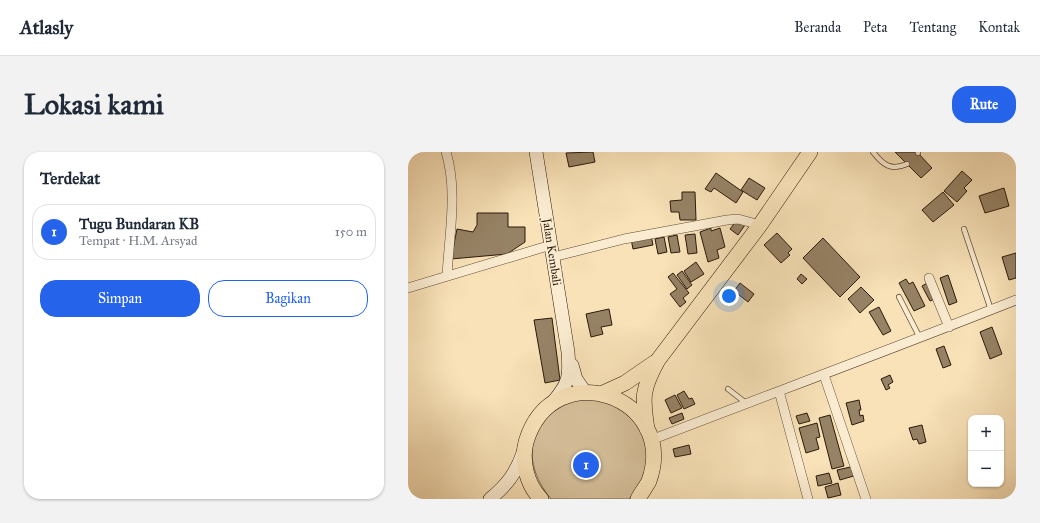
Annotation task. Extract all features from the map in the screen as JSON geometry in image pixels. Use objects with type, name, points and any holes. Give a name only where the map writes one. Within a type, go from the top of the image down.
[{"type":"main road","points":[[638,499],[648,482],[653,461],[643,403],[647,378],[658,360],[760,225],[806,153]]},
{"type":"main road","points":[[603,393],[630,380],[658,360]]},
{"type":"main road","points":[[541,499],[528,480],[524,463],[525,447],[530,429],[540,414],[553,402],[568,395],[585,392],[603,393],[617,398],[629,406],[640,416],[649,434]]},
{"type":"street","points":[[446,152],[450,167],[451,201],[447,276]]},
{"type":"street","name":"Jalan Kembali","points":[[536,152],[568,352]]},
{"type":"street","points":[[408,288],[447,276],[552,251],[727,220],[738,219],[760,225]]},
{"type":"street","points":[[929,278],[949,327]]},
{"type":"street","points":[[649,434],[746,403],[824,375],[1016,300]]},
{"type":"street","points":[[568,352],[575,376],[585,392]]},
{"type":"street","points":[[553,402],[564,390],[568,380],[568,352]]},
{"type":"street","points":[[824,375],[866,499]]},
{"type":"street","points":[[779,390],[808,499]]},
{"type":"street","points":[[490,499],[511,480],[518,469],[525,447]]},
{"type":"lane","points":[[873,152],[880,161],[891,167],[897,168],[907,164]]},
{"type":"lane","points":[[964,228],[990,310]]},
{"type":"lane","points":[[899,297],[920,338]]},
{"type":"lane","points":[[728,389],[746,403]]},
{"type":"shaded area","points":[[582,398],[605,401],[616,405],[636,423],[642,433],[646,444],[646,467],[637,489],[629,499],[551,499],[540,484],[534,468],[532,453],[534,439],[540,426],[550,414],[564,405]]},
{"type":"building","points":[[593,152],[595,162],[569,167],[566,153]]},
{"type":"building","points":[[895,152],[917,152],[932,168],[921,178]]},
{"type":"building","points":[[962,171],[972,180],[964,188],[967,191],[957,202],[944,191]]},
{"type":"building","points":[[716,173],[743,192],[736,203],[714,188],[711,192],[705,189]]},
{"type":"building","points":[[749,178],[765,188],[757,200],[741,190]]},
{"type":"building","points":[[1004,188],[1009,206],[985,213],[979,196]]},
{"type":"building","points":[[682,192],[695,192],[696,220],[680,220],[679,212],[671,212],[670,201],[682,200]]},
{"type":"building","points":[[943,192],[954,205],[933,222],[922,210]]},
{"type":"building","points":[[477,213],[508,213],[508,227],[525,227],[525,242],[507,254],[451,259],[457,229],[473,232],[477,225]]},
{"type":"building","points":[[737,220],[745,225],[738,235],[730,229]]},
{"type":"building","points":[[711,228],[711,231],[720,228],[725,247],[717,250],[719,258],[708,262],[700,232]]},
{"type":"building","points":[[777,233],[792,249],[788,253],[790,255],[781,263],[764,245]]},
{"type":"building","points":[[695,234],[697,253],[688,254],[685,235]]},
{"type":"building","points":[[651,235],[653,245],[633,249],[631,239]]},
{"type":"building","points":[[677,235],[680,252],[671,253],[668,237]]},
{"type":"building","points":[[664,237],[667,252],[658,254],[655,239]]},
{"type":"building","points":[[823,238],[860,277],[840,297],[803,258]]},
{"type":"building","points":[[1016,253],[1016,278],[1009,280],[1002,257]]},
{"type":"building","points":[[696,262],[704,274],[691,282],[684,271]]},
{"type":"building","points":[[682,271],[692,285],[687,289],[677,275]]},
{"type":"building","points":[[673,273],[689,293],[683,298],[686,302],[680,307],[670,294],[677,289],[668,277]]},
{"type":"building","points":[[801,274],[807,279],[802,284],[797,279]]},
{"type":"building","points":[[948,275],[957,302],[949,305],[940,278]]},
{"type":"building","points":[[906,279],[909,284],[913,282],[925,306],[914,311],[899,283]]},
{"type":"building","points":[[929,282],[937,298],[930,301],[922,286]]},
{"type":"building","points":[[740,283],[754,294],[748,302],[734,291]]},
{"type":"building","points":[[861,287],[874,300],[860,313],[848,299]]},
{"type":"building","points":[[879,307],[891,331],[883,335],[869,312]]},
{"type":"building","points":[[609,309],[612,325],[601,327],[603,334],[591,337],[586,314]]},
{"type":"building","points":[[552,318],[560,380],[545,383],[534,320]]},
{"type":"building","points":[[992,327],[1002,354],[990,359],[980,332]]},
{"type":"building","points":[[944,346],[951,365],[943,368],[936,349]]},
{"type":"building","points":[[890,375],[893,382],[888,385],[890,388],[886,390],[881,379]]},
{"type":"building","points":[[684,391],[689,399],[692,398],[695,404],[684,409],[677,395]]},
{"type":"building","points":[[675,395],[682,408],[671,413],[665,400]]},
{"type":"building","points":[[859,400],[861,410],[859,410],[860,416],[863,415],[864,421],[852,425],[846,403]]},
{"type":"building","points":[[682,413],[684,419],[672,424],[669,418]]},
{"type":"building","points":[[807,413],[810,421],[799,424],[796,416]]},
{"type":"building","points":[[830,415],[844,466],[832,469],[819,418]]},
{"type":"building","points":[[817,423],[820,437],[816,438],[819,449],[806,453],[799,428]]},
{"type":"building","points":[[922,425],[926,442],[919,444],[917,439],[913,440],[909,428]]},
{"type":"building","points":[[689,445],[691,454],[675,457],[673,449]]},
{"type":"building","points":[[855,466],[857,475],[840,480],[837,470]]},
{"type":"building","points":[[829,473],[832,483],[818,486],[816,476]]},
{"type":"building","points":[[838,483],[841,495],[828,498],[825,487]]},
{"type":"place","name":"Tugu Bundaran KB","points":[[586,465]]}]
